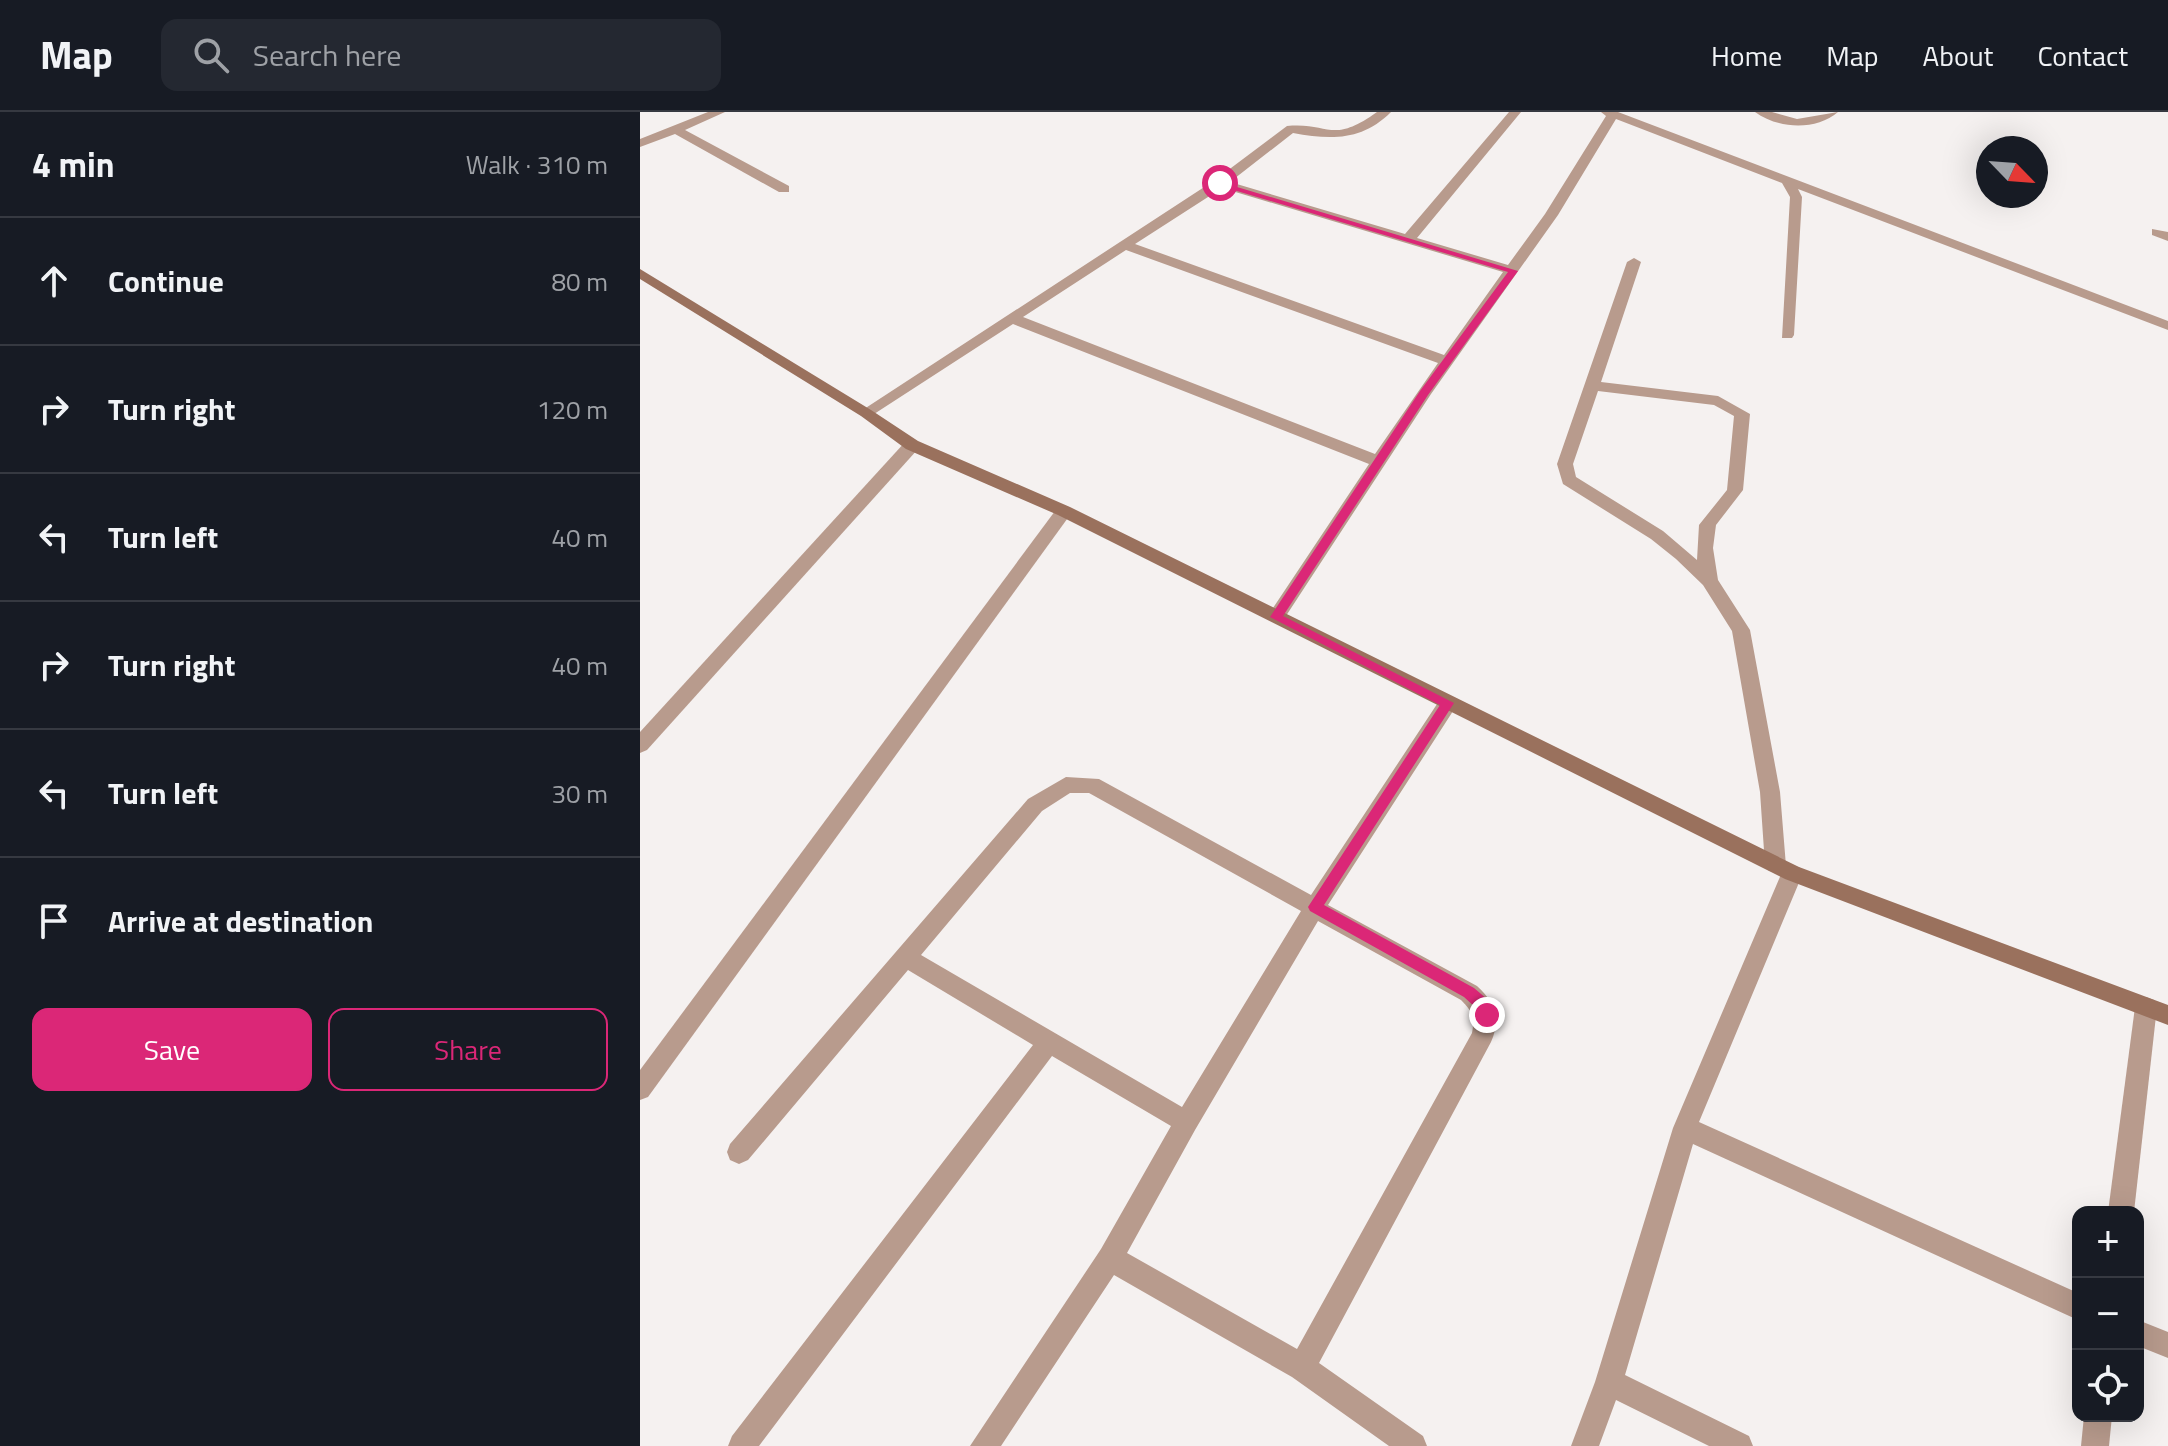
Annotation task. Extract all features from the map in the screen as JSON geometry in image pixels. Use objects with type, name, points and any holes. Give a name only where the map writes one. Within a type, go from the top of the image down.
[{"type":"main road","points":[[640,273],[866,413],[912,445],[1064,511],[1784,869],[2157,1011]]},
{"type":"street","points":[[640,143],[719,112]]},
{"type":"street","points":[[866,413],[1220,183],[1291,129],[1336,137],[1355,133],[1385,112]]},
{"type":"street","points":[[1407,241],[1515,112]]},
{"type":"street","points":[[1761,112],[1787,122],[1806,124],[1832,112]]},
{"type":"street","points":[[1276,617],[1424,393],[1513,271],[1610,113],[2168,326]]},
{"type":"street","points":[[675,129],[784,189]]},
{"type":"street","points":[[1220,183],[1513,271]]},
{"type":"street","points":[[1787,335],[1796,197],[1788,183]]},
{"type":"street","points":[[1124,245],[1449,362]]},
{"type":"street","points":[[1585,1446],[1609,1382],[1685,1128],[1784,869],[1741,630],[1709,581],[1657,535],[1569,480],[1565,464],[1634,262]]},
{"type":"street","points":[[1012,318],[1380,462]]},
{"type":"street","points":[[1590,385],[1718,401],[1742,414],[1735,490],[1731,500],[1712,517],[1705,529],[1709,581]]},
{"type":"street","points":[[640,745],[912,445]]},
{"type":"street","points":[[640,1089],[1064,511]]},
{"type":"street","points":[[984,1446],[1110,1258],[1186,1122],[1315,907],[1448,703]]},
{"type":"street","points":[[739,1152],[1035,805],[1066,785],[1092,785],[1469,993],[1481,1003],[1487,1015],[1483,1035],[1302,1367]]},
{"type":"street","points":[[905,957],[1186,1122]]},
{"type":"street","points":[[2122,1206],[2157,1011]]},
{"type":"street","points":[[742,1446],[1049,1042]]},
{"type":"street","points":[[1685,1128],[2072,1304]]},
{"type":"street","points":[[1110,1258],[1302,1367],[1413,1446]]},
{"type":"street","points":[[2144,1335],[2168,1345]]},
{"type":"street","points":[[1609,1382],[1739,1446]]},
{"type":"street","points":[[2095,1446],[2097,1422]]},
{"type":"route","points":[[1220,183],[1513,271],[1424,393],[1276,617],[1448,703],[1315,907],[1469,993],[1481,1003],[1487,1015]]}]
